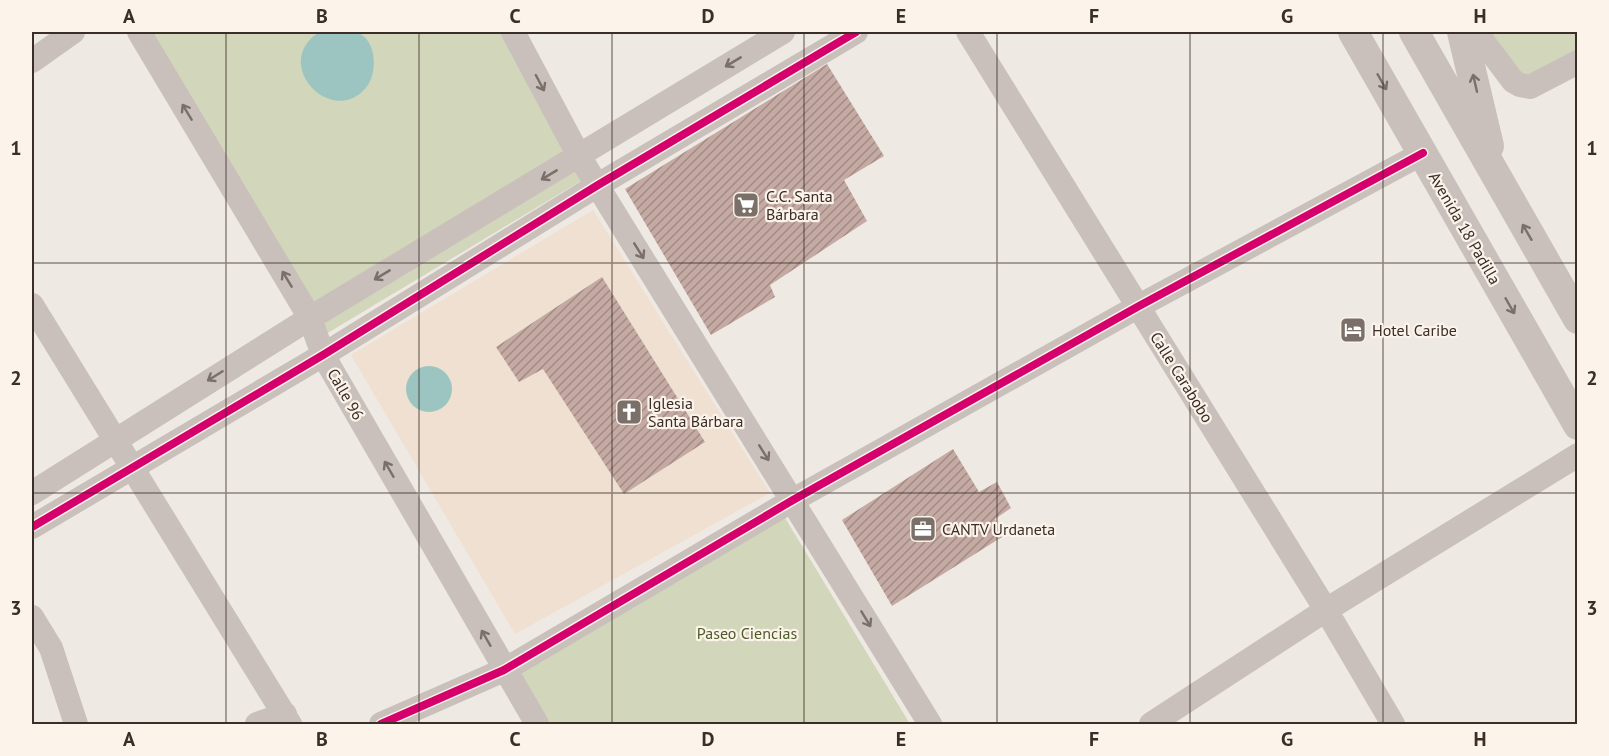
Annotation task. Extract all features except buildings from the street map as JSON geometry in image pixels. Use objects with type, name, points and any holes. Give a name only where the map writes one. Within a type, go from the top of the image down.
[{"type":"street","points":[[32,61],[73,32]]},
{"type":"street","name":"Calle 96","points":[[140,32],[310,318],[323,355],[537,724]]},
{"type":"street","points":[[513,32],[579,156],[930,724]]},
{"type":"street","points":[[32,493],[310,318],[783,32]]},
{"type":"street","points":[[32,527],[323,355],[598,185],[856,32]]},
{"type":"street","name":"Calle Carabobo","points":[[968,32],[1326,610],[1393,724]]},
{"type":"street","name":"Avenida 18 Padilla","points":[[1353,32],[1578,425]]},
{"type":"street","points":[[1414,32],[1578,319]]},
{"type":"street","points":[[1462,32],[1498,181]]},
{"type":"street","points":[[1476,32],[1513,81],[1520,85],[1530,87],[1578,62]]},
{"type":"street","points":[[381,724],[504,670],[793,500],[1138,306],[1423,153]]},
{"type":"street","points":[[32,305],[130,468],[287,719],[256,724]]},
{"type":"street","points":[[1151,724],[1326,610],[1578,455]]},
{"type":"street","points":[[32,617],[51,648],[76,724]]},
{"type":"green space","points":[[143,32],[505,32],[591,175],[321,337]]},
{"type":"green space","points":[[1476,32],[1577,32],[1577,65],[1540,88],[1502,74]]},
{"type":"green space","name":"Paseo Ciencias","points":[[779,508],[910,724],[538,724],[505,670]]},
{"type":"shaded area","points":[[593,210],[770,493],[515,634],[351,355]]},
{"type":"water","points":[[352,31],[363,35],[368,41],[374,63],[371,79],[368,85],[354,97],[339,101],[325,97],[312,88],[304,75],[301,61],[305,46],[319,32]]},
{"type":"water","points":[[429,366],[445,373],[452,389],[445,405],[429,412],[413,405],[406,389],[413,373]]},
{"type":"cycle path","points":[[32,527],[323,355],[598,185],[856,32]]},
{"type":"cycle path","points":[[381,724],[504,670],[793,500],[1139,306],[1423,153]]},
{"type":"place","name":"C.C. Santa Bárbara","points":[[746,205]]},
{"type":"place","name":"Hotel Caribe","points":[[1353,330]]},
{"type":"place","name":"Iglesia Santa Bárbara","points":[[629,412]]},
{"type":"place","name":"CANTV Urdaneta","points":[[923,529]]}]
